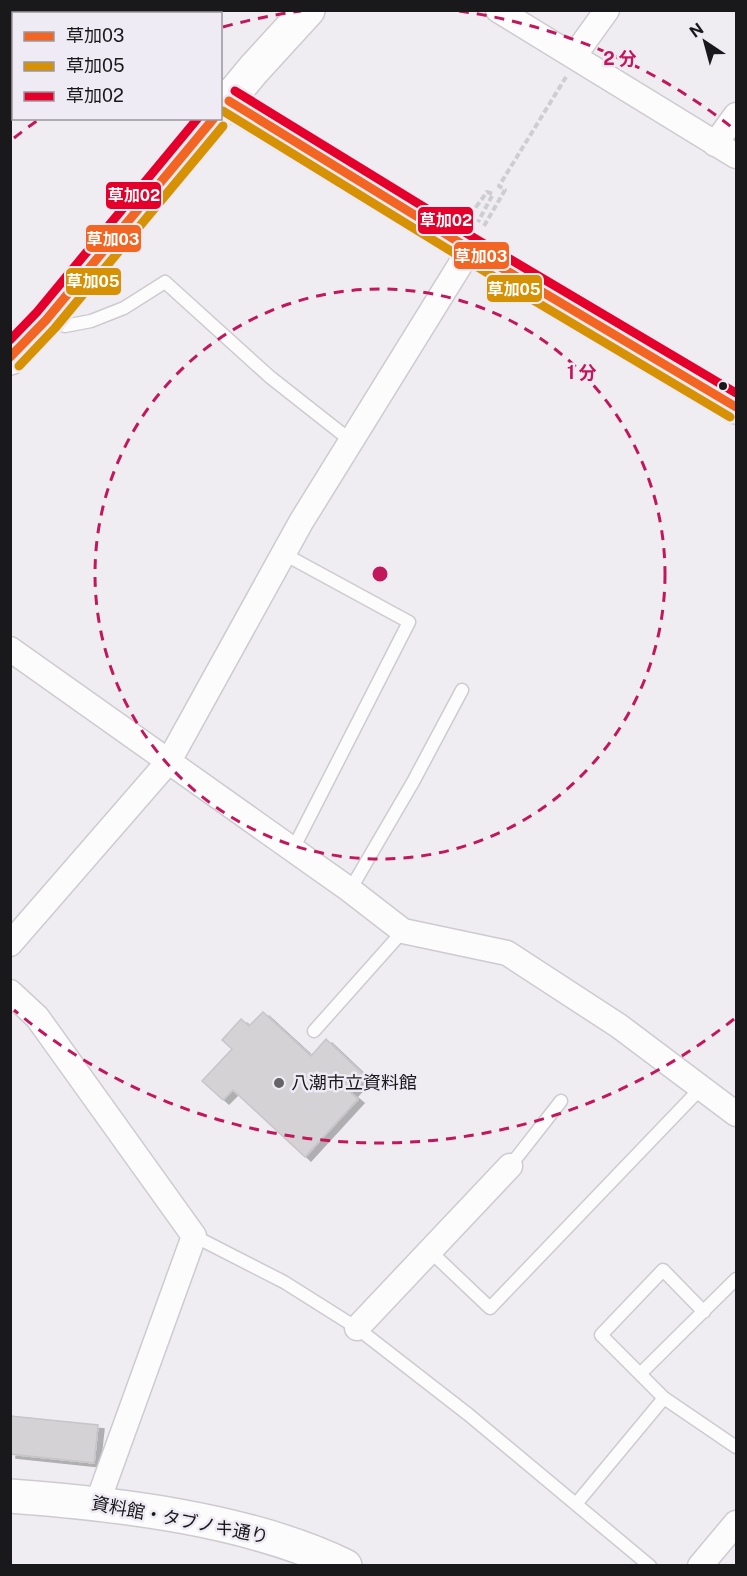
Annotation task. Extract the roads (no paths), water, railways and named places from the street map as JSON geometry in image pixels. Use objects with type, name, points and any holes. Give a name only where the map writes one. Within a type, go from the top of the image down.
[{"type":"street","points":[[222,105],[308,10]]},
{"type":"street","points":[[498,10],[736,156]]},
{"type":"street","points":[[576,57],[607,10]]},
{"type":"street","points":[[222,107],[458,251],[736,407]]},
{"type":"street","points":[[715,144],[736,114]]},
{"type":"street","points":[[10,358],[46,320],[210,120]]},
{"type":"street","points":[[10,944],[169,760],[458,251]]},
{"type":"street","points":[[10,649],[169,760],[292,851],[350,890],[403,931],[507,953],[619,1026],[736,1114]]},
{"type":"street","points":[[10,992],[37,1017],[194,1236],[97,1504]]},
{"type":"street","points":[[357,1328],[510,1166]]},
{"type":"street","name":"資料館・タブノキ通り","points":[[10,1496],[97,1504],[230,1526],[311,1549],[345,1566]]},
{"type":"street","points":[[700,1566],[736,1523]]},
{"type":"lane","points":[[46,320],[65,326],[91,321],[124,308],[165,282],[270,377],[350,440]]},
{"type":"lane","points":[[284,554],[409,622],[292,851]]},
{"type":"lane","points":[[350,890],[413,782],[462,690]]},
{"type":"lane","points":[[314,1031],[403,931]]},
{"type":"lane","points":[[431,1252],[489,1308],[701,1088]]},
{"type":"lane","points":[[510,1166],[561,1101]]},
{"type":"lane","points":[[194,1236],[284,1282],[357,1328],[650,1566]]},
{"type":"lane","points":[[704,1312],[663,1270],[601,1335],[664,1398],[736,1447]]},
{"type":"lane","points":[[640,1374],[736,1280]]},
{"type":"lane","points":[[576,1504],[664,1398]]},
{"type":"place","name":"八潮市立資料館","points":[[279,1083]]}]
